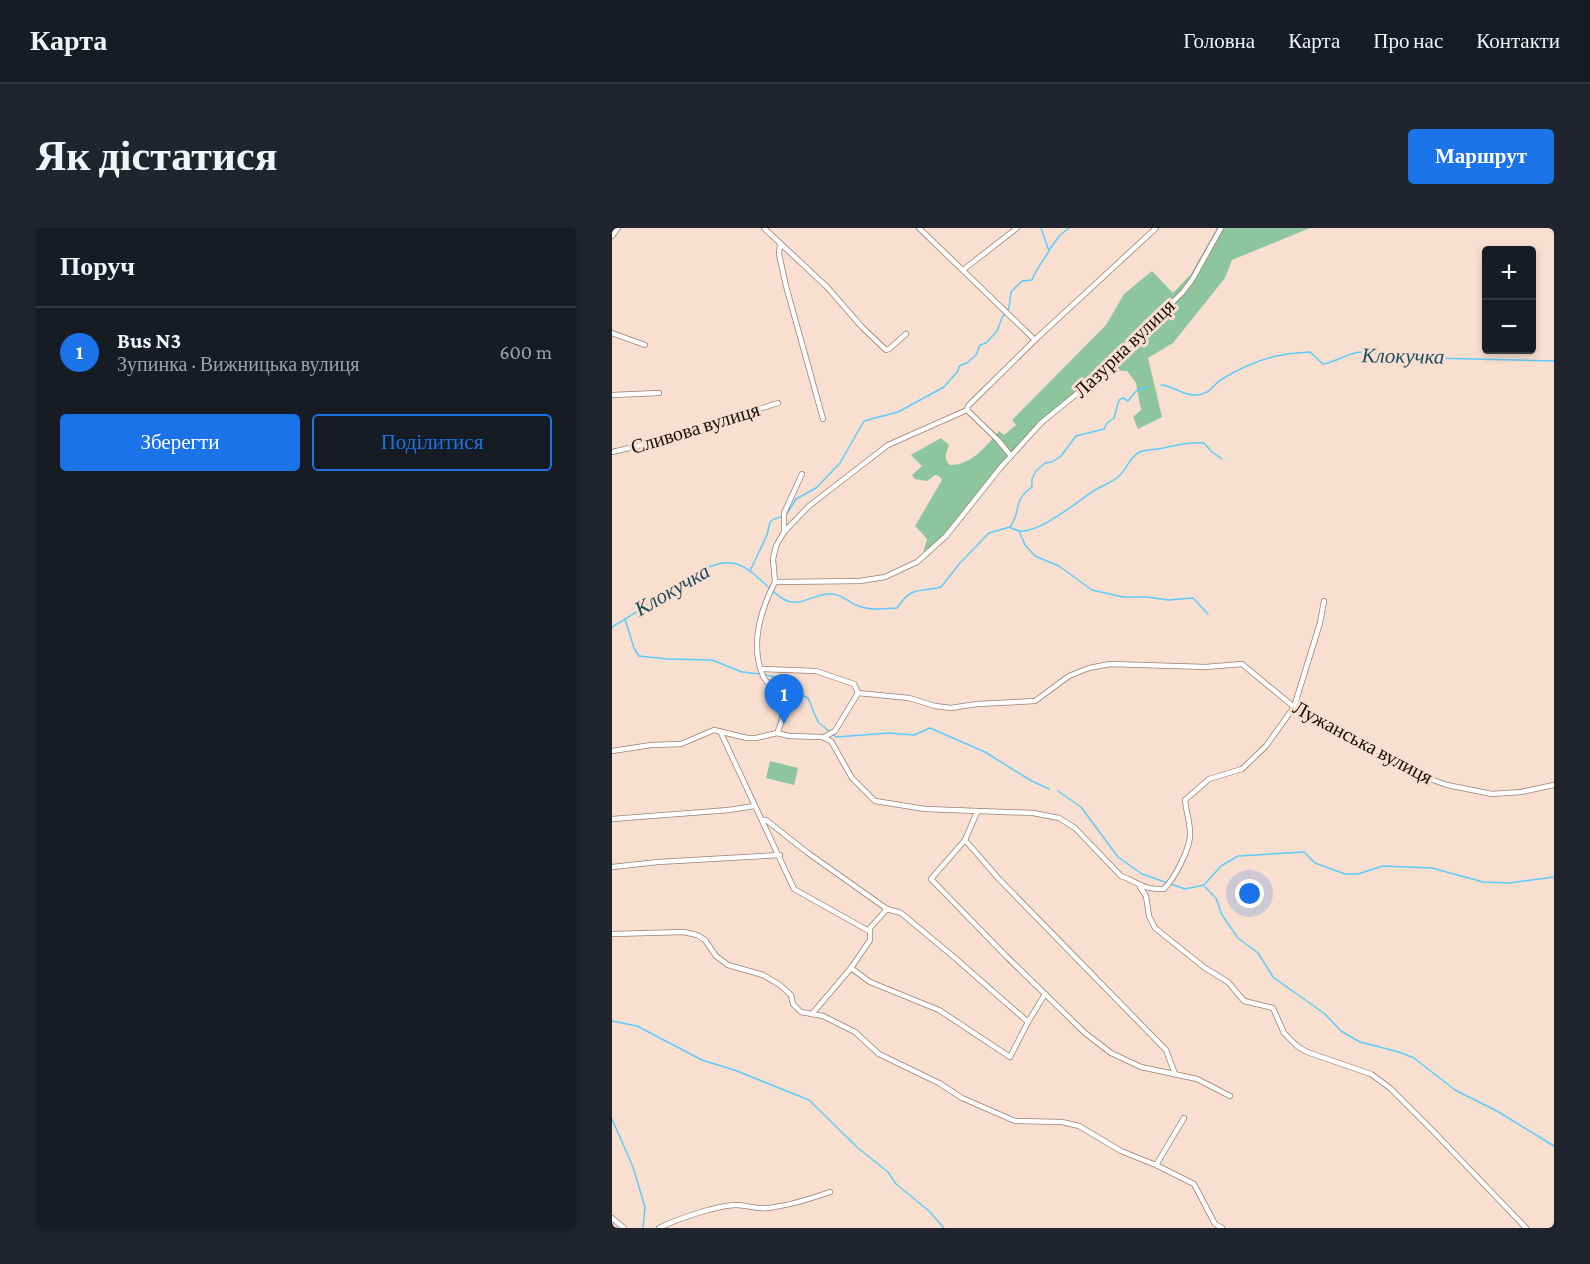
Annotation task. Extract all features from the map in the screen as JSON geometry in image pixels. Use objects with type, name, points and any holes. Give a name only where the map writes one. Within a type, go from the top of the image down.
[{"type":"street","points":[[612,237],[618,228]]},
{"type":"street","points":[[764,228],[827,287],[886,350],[889,350],[906,334]]},
{"type":"street","points":[[919,228],[1035,340]]},
{"type":"street","points":[[963,270],[1017,228]]},
{"type":"street","points":[[777,733],[784,708],[780,695],[763,678],[758,660],[756,635],[774,584],[773,558],[776,546],[784,532],[809,506],[888,445],[966,410],[975,396],[1156,228]]},
{"type":"street","name":"Лазурна вулиця","points":[[774,584],[860,581],[885,577],[914,564],[946,536],[1041,423],[1084,387],[1182,292],[1192,280],[1221,228]]},
{"type":"street","points":[[780,244],[779,254],[786,286],[823,419]]},
{"type":"street","points":[[612,333],[645,345]]},
{"type":"street","points":[[612,395],[659,393]]},
{"type":"street","name":"Сливова вулиця","points":[[612,452],[662,440],[778,403]]},
{"type":"street","points":[[966,410],[998,440],[1011,456]]},
{"type":"street","points":[[784,532],[783,516],[802,474]]},
{"type":"street","points":[[827,736],[852,778],[875,801],[925,809],[1033,813],[1059,818],[1075,828],[1115,872],[1151,890],[1164,889],[1180,865],[1191,836],[1185,800],[1209,779],[1242,769],[1266,746],[1294,707],[1320,623],[1323,601]]},
{"type":"street","name":"Лужанська вулиця","points":[[858,693],[909,698],[951,708],[976,704],[1035,701],[1065,678],[1097,666],[1134,663],[1206,667],[1242,664],[1294,707],[1419,775],[1492,794],[1521,792],[1554,785]]},
{"type":"street","points":[[612,751],[651,745],[681,744],[708,732],[720,731],[747,738],[777,733],[789,736],[827,736],[835,731],[858,693],[854,684],[816,671],[762,670]]},
{"type":"street","points":[[720,731],[795,889],[869,931]]},
{"type":"street","points":[[612,819],[754,806]]},
{"type":"street","points":[[977,812],[965,840],[931,879],[937,887],[1085,1033],[1111,1053],[1141,1067],[1197,1079],[1230,1096]]},
{"type":"street","points":[[763,820],[766,819],[808,853],[887,909],[901,913],[1028,1022]]},
{"type":"street","points":[[965,840],[999,879],[1166,1050],[1175,1074]]},
{"type":"street","points":[[612,867],[780,855]]},
{"type":"street","points":[[1140,886],[1146,896],[1149,916],[1155,928],[1205,968],[1228,982],[1244,1001],[1273,1008],[1284,1033],[1297,1046],[1307,1052],[1371,1074],[1390,1088],[1526,1228]]},
{"type":"street","points":[[812,1014],[851,968],[870,939],[869,931],[887,909]]},
{"type":"street","points":[[612,933],[627,935],[684,932],[697,935],[705,940],[716,956],[728,965],[762,975],[791,995],[793,1004],[801,1012],[823,1016],[855,1032],[879,1054],[939,1083],[962,1098],[1015,1121],[1062,1122],[1079,1126],[1121,1151],[1194,1184],[1215,1224],[1222,1228]]},
{"type":"street","points":[[851,968],[870,982],[939,1010],[1010,1057],[1045,994]]},
{"type":"street","points":[[1156,1165],[1184,1118]]},
{"type":"street","points":[[659,1228],[672,1221],[726,1207],[736,1205],[765,1209],[800,1202],[830,1192]]},
{"type":"street","points":[[612,1218],[624,1228]]},
{"type":"green space","points":[[1217,228],[1310,228],[1232,260],[1225,278],[1173,343],[1148,358],[1162,417],[1138,429],[1133,417],[1141,410],[1136,383],[1127,371],[1106,370],[1030,436],[1001,467],[952,532],[926,558],[923,554],[927,539],[915,526],[942,480],[935,475],[927,481],[915,479],[912,475],[922,466],[911,455],[941,438],[949,445],[946,460],[950,465],[958,464],[978,454],[999,431],[1004,435],[1016,425],[1012,420],[1106,325],[1124,294],[1152,271],[1173,293],[1191,274]]},
{"type":"green space","points":[[770,761],[798,768],[794,785],[766,778]]},
{"type":"waterway","points":[[750,571],[767,535],[770,522],[786,515],[796,499],[816,488],[840,463],[864,421],[898,412],[944,387],[958,371],[959,366],[967,363],[976,355],[980,345],[986,343],[997,331],[1009,308],[1011,292],[1022,281],[1032,280],[1049,251],[1041,228]]},
{"type":"waterway","points":[[1050,249],[1060,235],[1069,228]]},
{"type":"waterway","name":"Клокучка","points":[[1161,385],[1186,394],[1201,394],[1222,379],[1259,361],[1285,354],[1310,352],[1323,364],[1361,352],[1430,358],[1554,361]]},
{"type":"waterway","name":"Клокучка","points":[[612,627],[697,573],[718,564],[728,563],[746,568],[775,593],[790,602],[832,594],[866,608],[897,608],[907,596],[916,591],[941,587],[989,533],[1010,527],[1016,516],[1019,502],[1032,487],[1032,479],[1036,471],[1045,463],[1052,462],[1061,456],[1076,436],[1104,429],[1107,423],[1114,418],[1119,400],[1123,398],[1128,401],[1137,390],[1148,387]]},
{"type":"waterway","points":[[1019,531],[1027,531],[1047,522],[1114,480],[1140,452],[1183,444],[1204,443],[1222,459]]},
{"type":"waterway","points":[[1011,528],[1019,531],[1025,545],[1035,556],[1059,566],[1092,590],[1123,597],[1168,600],[1193,598],[1208,614]]},
{"type":"waterway","points":[[625,619],[634,648],[639,656],[712,660],[742,672],[760,674]]},
{"type":"waterway","points":[[765,675],[776,677],[781,685],[808,698],[818,722],[836,737],[889,733],[914,735],[930,728],[985,752],[1049,789]]},
{"type":"waterway","points":[[1058,791],[1081,807],[1118,857],[1142,874],[1185,889],[1204,885],[1221,866],[1238,856],[1304,852],[1315,863],[1345,874],[1358,874],[1383,866],[1432,868],[1483,882],[1509,883],[1554,877]]},
{"type":"waterway","points":[[1205,887],[1216,898],[1222,915],[1238,938],[1258,953],[1273,977],[1325,1014],[1341,1031],[1360,1042],[1414,1058],[1455,1090],[1497,1111],[1554,1146]]},
{"type":"waterway","points":[[612,1021],[637,1026],[702,1060],[737,1071],[809,1100],[858,1148],[888,1172],[896,1184],[929,1211],[944,1228]]},
{"type":"waterway","points":[[612,1119],[633,1167],[645,1207],[643,1228]]},
{"type":"place","name":"Bus N3","points":[[784,724]]}]
